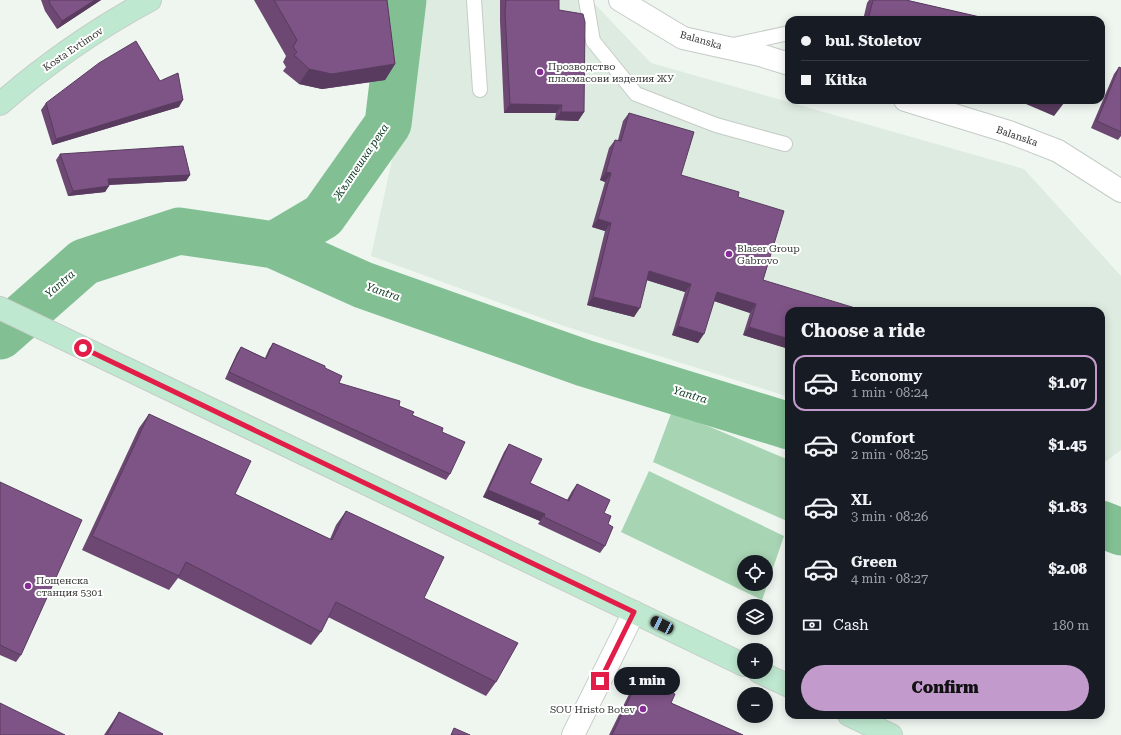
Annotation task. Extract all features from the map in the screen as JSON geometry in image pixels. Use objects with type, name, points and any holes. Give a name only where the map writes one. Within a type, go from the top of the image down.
[{"type":"main road","name":"Kosta Evtimov","points":[[0,104],[54,60],[127,6],[150,0]]},
{"type":"main road","points":[[0,308],[737,662]]},
{"type":"main road","points":[[773,679],[785,684]]},
{"type":"main road","points":[[857,719],[891,735]]},
{"type":"street","name":"Balanska","points":[[620,0],[683,38],[725,47],[785,63]]},
{"type":"street","name":"Balanska","points":[[918,104],[1009,132],[1058,151],[1121,191]]},
{"type":"street","points":[[573,735],[634,612]]},
{"type":"lane","points":[[474,0],[480,90]]},
{"type":"lane","points":[[586,0],[593,41],[636,94],[716,125],[785,144]]},
{"type":"lane","points":[[725,47],[785,34]]},
{"type":"shaded area","points":[[427,0],[591,0],[651,63],[785,101],[785,104],[795,104],[1024,169],[1121,276],[1121,450],[1105,462],[1105,307],[785,307],[785,396],[561,325],[371,256]]},
{"type":"green space","points":[[672,411],[785,458],[785,520],[653,462]]},
{"type":"green space","points":[[649,471],[784,536],[773,568],[773,555],[737,555],[737,588],[621,532]]},
{"type":"green space","points":[[743,591],[765,591],[762,599]]},
{"type":"building","points":[[49,0],[95,0],[62,21],[50,4]]},
{"type":"building","points":[[274,0],[387,0],[395,64],[332,74],[309,69],[294,55],[297,52],[293,47],[297,40]]},
{"type":"building","name":"Прозводство пласмасови изделия ЖУ","points":[[506,0],[559,0],[559,10],[583,14],[585,22],[584,112],[561,112],[562,105],[510,104],[505,13]]},
{"type":"building","points":[[873,0],[906,0],[976,16],[869,16]]},
{"type":"building","points":[[136,41],[160,81],[178,73],[183,100],[56,139],[46,103],[99,63]]},
{"type":"building","points":[[1119,67],[1121,68],[1121,132],[1097,121]]},
{"type":"building","points":[[629,113],[694,132],[681,175],[739,192],[738,197],[784,211],[763,280],[852,307],[785,307],[785,338],[749,327],[756,304],[717,292],[704,334],[678,326],[691,284],[649,271],[640,308],[593,297],[611,223],[598,219],[611,173],[606,172],[615,140],[621,141]]},
{"type":"building","points":[[183,146],[190,175],[108,179],[109,186],[73,191],[60,154]]},
{"type":"building","points":[[273,343],[325,366],[325,368],[342,376],[339,383],[400,401],[399,406],[414,412],[412,415],[443,428],[442,432],[465,442],[450,474],[229,372],[241,347],[266,359]]},
{"type":"building","points":[[149,414],[251,461],[235,494],[332,540],[346,511],[444,557],[424,598],[518,643],[496,682],[336,602],[321,632],[186,562],[179,576],[92,536]]},
{"type":"building","points":[[509,444],[542,459],[530,483],[569,501],[577,484],[610,500],[604,513],[611,516],[608,524],[613,527],[605,546],[544,517],[545,514],[488,490]]},
{"type":"building","name":"Пощенска станция 5301","points":[[0,482],[82,520],[21,655],[0,645]]},
{"type":"building","name":"SOU Hristo Botev","points":[[639,678],[675,694],[671,703],[743,735],[612,735]]},
{"type":"building","points":[[0,703],[65,735],[0,735]]},
{"type":"building","points":[[119,712],[163,734],[107,735]]},
{"type":"building","points":[[454,728],[470,735],[451,735]]},
{"type":"waterway","name":"Жълтешка река","points":[[274,245],[323,216],[388,124],[403,0]]},
{"type":"waterway","name":"Yantra","points":[[0,336],[84,262],[179,231],[274,245],[363,285],[584,363],[785,425]]},
{"type":"waterway","name":"Yantra","points":[[1105,526],[1121,532]]},
{"type":"place","name":"Прозводство пласмасови изделия ЖУ","points":[[540,72]]},
{"type":"place","name":"Blaser Group Gabrovo","points":[[729,254]]},
{"type":"place","name":"Пощенска станция 5301","points":[[28,586]]},
{"type":"place","name":"SOU Hristo Botev","points":[[643,709]]},
{"type":"route","points":[[83,348],[634,612],[600,681]]}]
